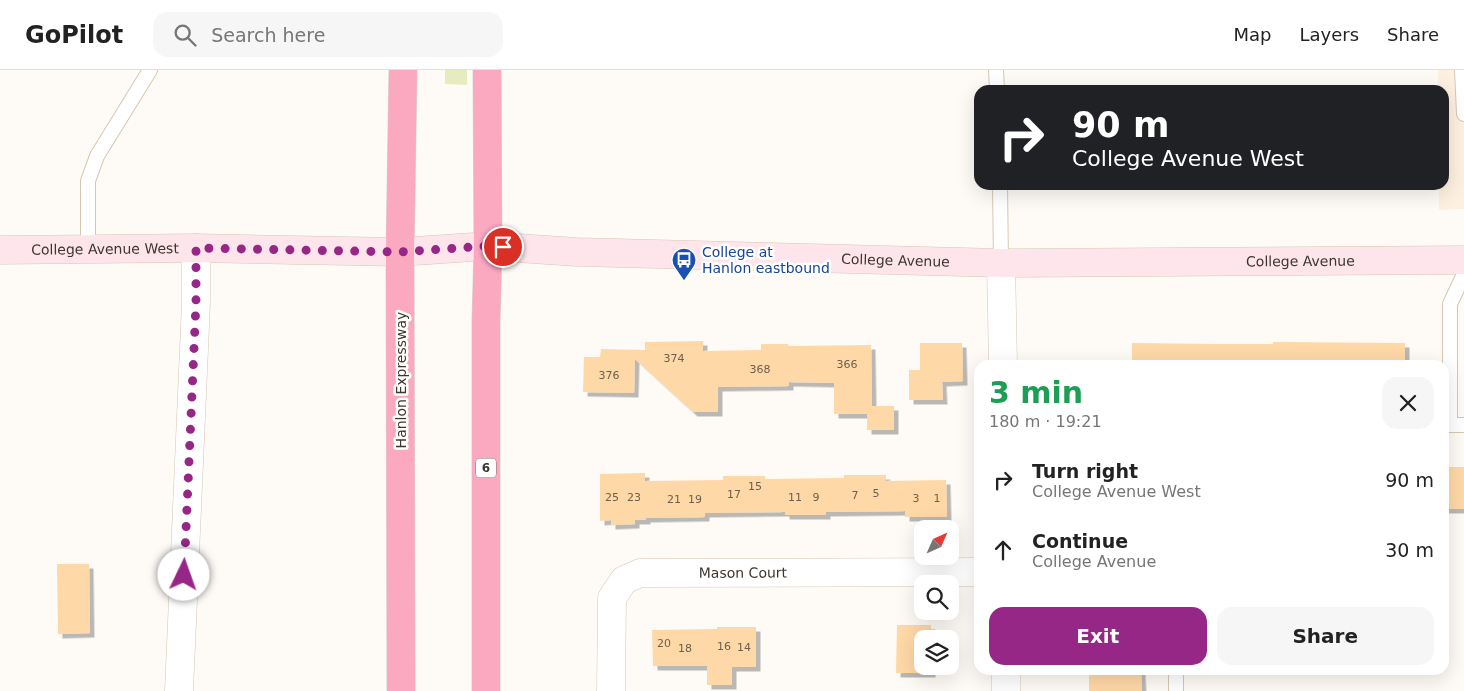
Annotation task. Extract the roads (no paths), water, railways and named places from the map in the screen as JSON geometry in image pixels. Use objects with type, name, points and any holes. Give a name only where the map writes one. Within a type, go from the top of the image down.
[{"type":"highway","name":"Hanlon Expressway","points":[[401,691],[400,252],[403,70]]},
{"type":"highway","name":"6","points":[[486,691],[487,70]]},
{"type":"main road","name":"College Avenue","points":[[299,250],[400,252],[488,246],[577,252],[1001,263],[1464,260]]},
{"type":"main road","name":"College Avenue West","points":[[0,250],[196,248],[299,250]]},
{"type":"street","points":[[179,691],[196,313],[196,248]]},
{"type":"street","points":[[1001,263],[1003,360]]},
{"type":"street","name":"Mason Court","points":[[611,691],[612,598],[624,580],[640,573],[974,572]]},
{"type":"street","points":[[1006,675],[1006,691]]},
{"type":"lane","points":[[88,249],[88,181],[96,156],[150,70]]},
{"type":"lane","points":[[996,70],[997,85]]},
{"type":"lane","points":[[1462,70],[1464,114]]},
{"type":"lane","points":[[1000,190],[1001,263]]},
{"type":"lane","points":[[1453,425],[1450,304],[1464,274]]},
{"type":"lane","points":[[1176,675],[1176,691]]},
{"type":"place","name":"College at Hanlon eastbound","points":[[684,281]]}]
